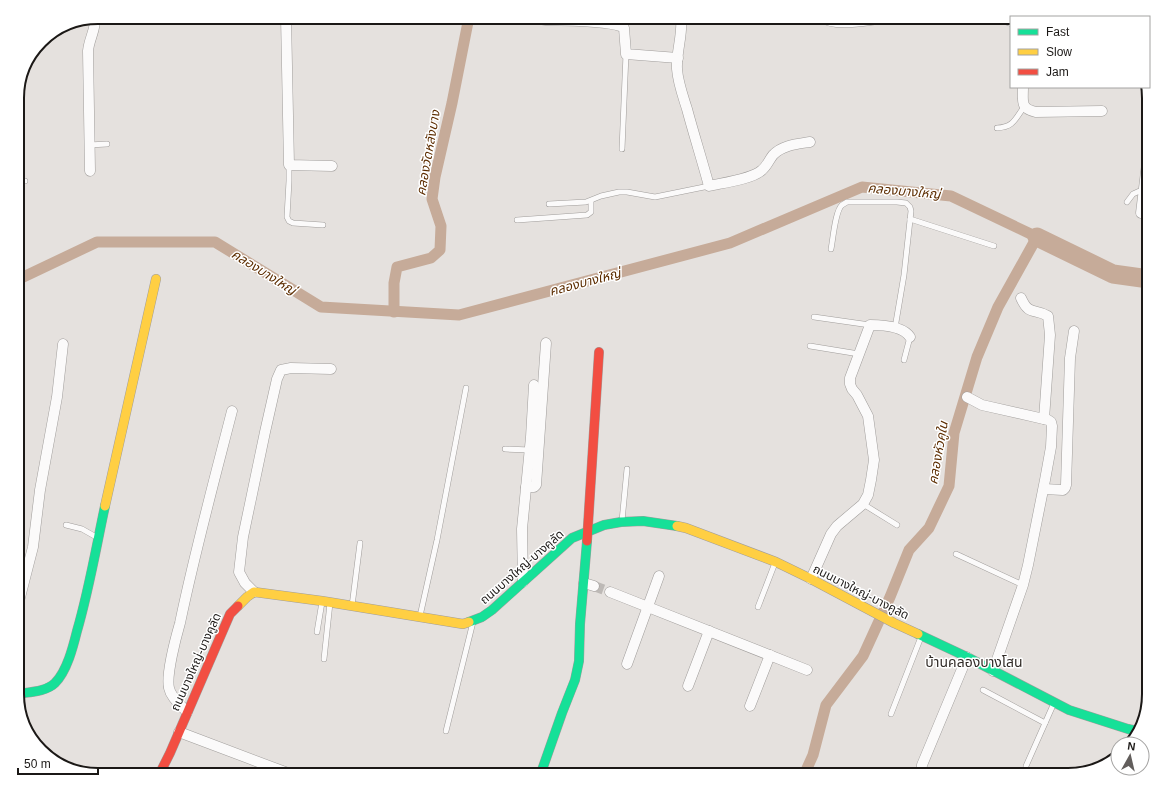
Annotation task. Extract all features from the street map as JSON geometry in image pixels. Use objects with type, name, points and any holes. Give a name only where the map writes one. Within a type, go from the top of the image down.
[{"type":"street","points":[[90,171],[88,51],[95,24]]},
{"type":"street","points":[[286,24],[289,165],[332,166]]},
{"type":"street","points":[[606,24],[621,26],[624,28],[626,54],[678,58]]},
{"type":"street","points":[[681,24],[677,70],[709,186],[755,175],[763,170],[777,151],[794,145],[810,142]]},
{"type":"street","points":[[1022,88],[1024,107],[1028,110],[1036,112],[1102,111]]},
{"type":"street","points":[[1141,213],[1142,205]]},
{"type":"street","points":[[24,693],[39,691],[54,684],[62,673],[71,654],[86,600],[98,538],[156,279]]},
{"type":"street","points":[[1021,298],[1026,308],[1048,316],[1050,335],[1044,419]]},
{"type":"street","points":[[811,579],[831,534],[837,526],[863,504],[868,495],[874,460],[868,416],[863,404],[852,389],[850,378],[870,324],[895,328],[908,334],[910,337]]},
{"type":"street","points":[[1044,489],[1063,490],[1066,485],[1070,358],[1074,331]]},
{"type":"street","points":[[526,487],[534,488],[536,485],[546,343]]},
{"type":"street","points":[[24,582],[33,547],[40,490],[57,397],[63,344]]},
{"type":"street","points":[[543,768],[575,680],[580,661],[580,624],[589,584],[588,531],[599,352]]},
{"type":"street","points":[[254,592],[245,583],[239,572],[243,537],[277,379],[281,370],[291,368],[331,369]]},
{"type":"street","points":[[523,582],[522,529],[530,450],[534,385]]},
{"type":"street","points":[[967,397],[982,405],[1044,419],[1050,422],[1052,426],[1044,489],[1023,585],[993,671]]},
{"type":"street","points":[[187,712],[175,700],[169,689],[169,677],[192,566],[232,411]]},
{"type":"street","name":"ถนนบางใหญ่-บางคูลัด","points":[[162,768],[230,614],[246,597],[254,592],[463,624],[474,621],[492,610],[572,538],[604,525],[622,522],[666,524],[686,528],[776,562],[894,623],[967,657],[1069,710],[1133,729]]},
{"type":"street","points":[[628,664],[659,576]]},
{"type":"street","points":[[610,592],[808,670]]},
{"type":"street","points":[[688,686],[709,631]]},
{"type":"street","points":[[750,706],[770,655]]},
{"type":"street","points":[[922,768],[967,657]]},
{"type":"street","points":[[179,732],[274,768]]},
{"type":"lane","points":[[622,149],[626,54]]},
{"type":"lane","points":[[997,128],[1008,127],[1024,107]]},
{"type":"lane","points":[[89,145],[107,144]]},
{"type":"lane","points":[[289,165],[287,217],[289,221],[293,223],[323,225]]},
{"type":"lane","points":[[549,204],[579,203],[619,192],[636,193],[654,197],[709,186]]},
{"type":"lane","points":[[1127,202],[1132,194],[1142,190]]},
{"type":"lane","points":[[517,220],[587,215],[591,212],[591,200]]},
{"type":"lane","points":[[832,249],[834,229],[839,210],[842,205],[847,202],[881,202],[906,204],[910,207],[911,211],[904,275],[895,328]]},
{"type":"lane","points":[[910,219],[994,246]]},
{"type":"lane","points":[[814,317],[870,324]]},
{"type":"lane","points":[[904,360],[910,337]]},
{"type":"lane","points":[[810,346],[859,354]]},
{"type":"lane","points":[[420,617],[438,540],[466,388]]},
{"type":"lane","points":[[505,449],[530,450]]},
{"type":"lane","points":[[622,522],[627,469]]},
{"type":"lane","points":[[863,504],[896,525]]},
{"type":"lane","points":[[66,525],[82,529],[98,538]]},
{"type":"lane","points":[[352,606],[360,543]]},
{"type":"lane","points":[[956,554],[1023,585]]},
{"type":"lane","points":[[758,607],[776,562]]},
{"type":"lane","points":[[317,632],[326,602]]},
{"type":"lane","points":[[324,659],[326,602]]},
{"type":"lane","points":[[446,731],[474,621]]},
{"type":"lane","points":[[891,714],[922,636]]},
{"type":"lane","points":[[982,690],[1045,723]]},
{"type":"lane","points":[[1026,766],[1054,702]]},
{"type":"waterway","name":"คลองวัดหลังบาง","points":[[394,312],[394,283],[397,267],[431,258],[440,250],[441,226],[432,199],[435,177],[468,24]]},
{"type":"waterway","name":"คลองบางใหญ่","points":[[24,277],[97,242],[215,242],[321,307],[459,315],[730,243],[862,187],[951,196],[1037,237],[998,307],[977,357],[954,433],[949,486],[929,528],[909,550],[890,597],[863,656],[826,705],[813,755],[807,768]]},
{"type":"waterway","name":"คลองบางใหญ่","points":[[1037,237],[1113,274],[1142,278]]},
{"type":"tunnel","points":[[594,586],[610,592]]},
{"type":"traffic: fast","points":[[24,693],[37,691],[51,686],[63,672],[74,644],[105,506]]},
{"type":"traffic: fast","points":[[469,622],[482,617],[492,610],[572,538],[604,525],[621,522],[643,521],[677,526]]},
{"type":"traffic: fast","points":[[543,768],[575,680],[579,661],[580,624],[587,541]]},
{"type":"traffic: fast","points":[[918,634],[967,657],[1069,710],[1132,730]]},
{"type":"traffic: slow","points":[[105,506],[156,279]]},
{"type":"traffic: slow","points":[[677,526],[776,562],[918,634]]},
{"type":"traffic: slow","points":[[238,606],[254,592],[322,601],[463,624],[469,622]]},
{"type":"traffic: jam","points":[[587,541],[599,352]]},
{"type":"traffic: jam","points":[[162,768],[230,614],[238,606]]},
{"type":"district","name":"บ้านคลองบางโสน","points":[[974,662]]},
{"type":"water label","name":"คลองหัวคูใน","points":[[938,453]]}]
